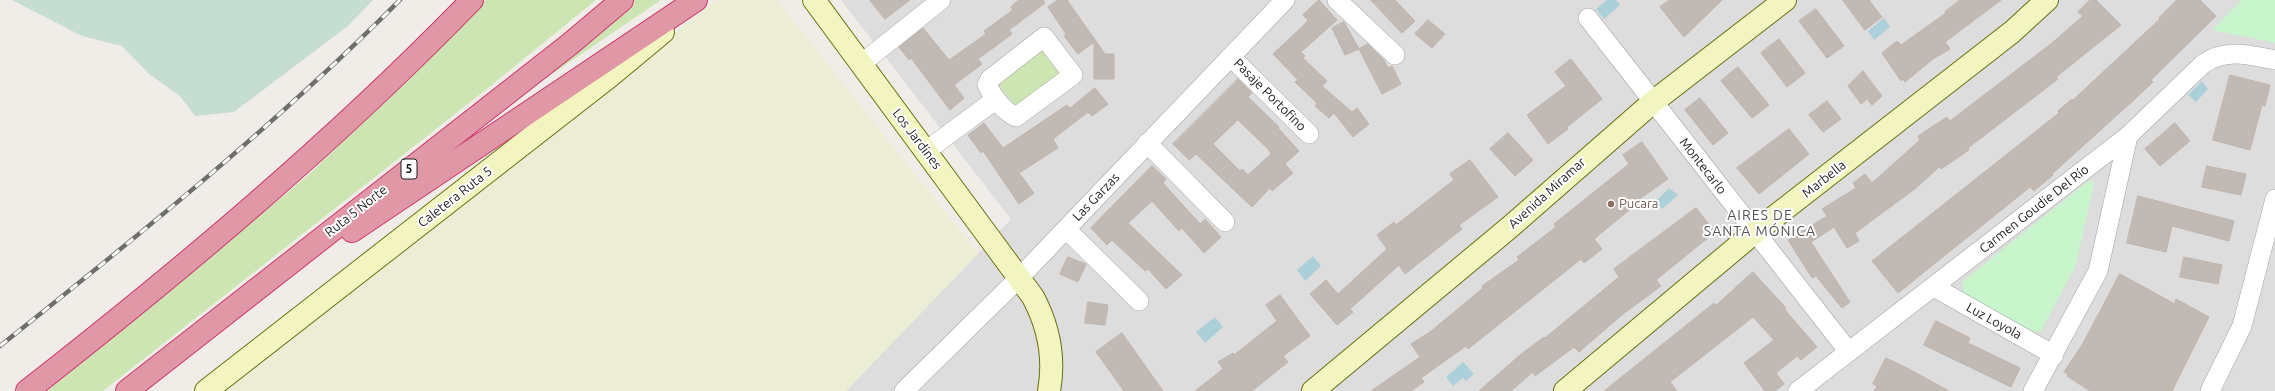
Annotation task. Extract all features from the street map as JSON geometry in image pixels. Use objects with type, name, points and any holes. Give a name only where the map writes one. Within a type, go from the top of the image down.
[{"type":"highway","points":[[27,391],[146,297],[235,223],[376,95],[472,0]]},
{"type":"highway","name":"Ruta 5 Norte","points":[[127,391],[195,336],[570,44],[622,0]]},
{"type":"highway","points":[[195,336],[696,0]]},
{"type":"street","name":"Caletera Ruta 5","points":[[206,391],[610,76],[701,0]]},
{"type":"street","name":"Los Jardines","points":[[814,0],[987,234],[1039,308],[1047,331],[1052,367],[1049,391]]},
{"type":"street","points":[[861,64],[941,0]]},
{"type":"street","name":"Las Garzas","points":[[904,391],[1066,229],[1285,0]]},
{"type":"street","points":[[1337,0],[1395,55]]},
{"type":"street","name":"Avenida Miramar","points":[[1313,391],[1510,227],[1653,102],[1785,0]]},
{"type":"street","name":"Marbella","points":[[1565,391],[1755,232],[2012,32],[2047,0]]},
{"type":"street","name":"Montecarlo","points":[[1588,18],[1849,352]]},
{"type":"street","name":"Carmen Goudie Del Río","points":[[1808,389],[1849,352],[2128,136],[2211,58],[2231,53],[2275,60]]},
{"type":"street","name":"Pasaje Portofino","points":[[1231,57],[1309,134]]},
{"type":"street","points":[[926,151],[995,100]]},
{"type":"street","points":[[2034,391],[2098,271],[2128,136]]},
{"type":"street","points":[[1148,143],[1225,222]]},
{"type":"street","points":[[2210,391],[2242,326],[2275,199]]},
{"type":"street","points":[[1066,229],[1138,301]]},
{"type":"street","name":"Luz Loyola","points":[[1934,287],[2054,354]]},
{"type":"shaded area","points":[[841,0],[2275,0],[2275,391],[846,391],[1011,219]]},
{"type":"green space","points":[[12,0],[373,0],[348,26],[234,112],[195,116],[180,96],[149,74],[122,46],[82,36]]},
{"type":"green space","points":[[486,0],[596,0],[483,92],[103,391],[47,391],[305,178]]},
{"type":"green space","points":[[632,0],[661,0],[517,98]]},
{"type":"green space","points":[[716,0],[777,0],[978,254],[846,391],[226,391]]},
{"type":"green space","points":[[2242,0],[2275,0],[2275,43],[2212,30]]},
{"type":"green space","points":[[1046,48],[1060,68],[1059,76],[1020,106],[1013,104],[998,84],[999,76]]},
{"type":"green space","points":[[2090,180],[2094,183],[2076,265],[2041,331],[2031,332],[1964,295],[1963,281]]},
{"type":"water","points":[[1607,0],[1616,0],[1620,5],[1604,19],[1596,9]]},
{"type":"water","points":[[1884,18],[1890,27],[1874,40],[1868,31]]},
{"type":"water","points":[[2202,81],[2208,89],[2196,102],[2188,95]]},
{"type":"water","points":[[1669,188],[1678,195],[1662,209],[1655,202]]},
{"type":"water","points":[[1313,256],[1321,266],[1305,281],[1297,270]]},
{"type":"water","points":[[1215,317],[1223,327],[1205,343],[1196,332]]},
{"type":"water","points":[[1463,362],[1474,374],[1466,381],[1463,378],[1453,386],[1446,377]]},
{"type":"building","points":[[870,0],[910,0],[885,19]]},
{"type":"building","points":[[1019,0],[1043,0],[1045,3],[1009,30],[1012,34],[978,59],[982,64],[954,85],[964,98],[950,110],[911,58],[909,60],[899,47],[923,28],[949,60],[986,34],[984,31],[1013,10],[1011,7]]},
{"type":"building","points":[[1058,0],[1067,0],[1105,54],[1114,54],[1114,79],[1094,79],[1094,42],[1078,54],[1064,36],[1066,34],[1048,7]]},
{"type":"building","points":[[1319,0],[1337,20],[1301,52],[1305,56],[1303,58],[1327,81],[1322,86],[1352,112],[1357,108],[1369,124],[1353,137],[1334,113],[1329,118],[1315,106],[1317,103],[1295,82],[1298,80],[1273,54],[1304,25],[1308,20],[1303,15]]},
{"type":"building","points":[[1371,0],[1395,0],[1415,21],[1402,33]]},
{"type":"building","points":[[1670,0],[1722,0],[1684,37],[1660,7]]},
{"type":"building","points":[[1843,0],[1869,0],[1882,17],[1865,30]]},
{"type":"building","points":[[1960,0],[2001,0],[1945,42],[1950,49],[1933,59],[1905,82],[1903,79],[1901,81],[1882,53],[1897,41],[1901,45],[1946,13],[1945,12]]},
{"type":"building","points":[[2090,0],[2096,0],[2121,25],[2056,77],[2058,79],[1968,148],[1969,150],[1941,169],[1939,167],[1916,188],[1855,233],[1859,241],[1847,248],[1834,227],[1811,242],[1850,302],[1842,308],[1816,276],[1812,278],[1788,240],[1827,216],[1822,209],[1856,188],[1853,183],[1865,174],[1872,183],[1920,140],[1918,136],[1947,117],[1950,121],[2052,43],[2083,16],[2078,12]]},
{"type":"building","points":[[2177,0],[2200,0],[2216,16],[2151,80],[2153,82],[2052,174],[2053,175],[2034,191],[2030,187],[1898,293],[1872,261],[2059,113],[2058,111],[2072,99],[2073,100],[2160,19],[2159,18]]},
{"type":"building","points":[[1816,9],[1844,46],[1827,58],[1799,21]]},
{"type":"building","points":[[1428,20],[1445,34],[1432,48],[1415,34]]},
{"type":"building","points":[[1344,22],[1359,49],[1345,55],[1332,28]]},
{"type":"building","points":[[1779,39],[1805,73],[1787,87],[1761,53]]},
{"type":"building","points":[[1368,44],[1384,60],[1388,68],[1392,66],[1401,84],[1382,94],[1359,49]]},
{"type":"building","points":[[1571,59],[1602,99],[1567,127],[1568,129],[1548,144],[1527,115],[1566,86],[1555,72]]},
{"type":"building","points":[[1738,67],[1769,105],[1752,118],[1721,81]]},
{"type":"building","points":[[1863,71],[1882,96],[1872,105],[1867,99],[1861,104],[1848,86]]},
{"type":"building","points":[[2230,75],[2270,85],[2265,106],[2262,105],[2250,150],[2213,140]]},
{"type":"building","points":[[1238,79],[1252,93],[1248,97],[1279,127],[1278,128],[1299,151],[1285,164],[1293,173],[1272,191],[1270,188],[1252,207],[1196,154],[1189,160],[1173,144]],"holes":[[[1238,120],[1269,150],[1271,154],[1248,175],[1242,169],[1240,171],[1213,144]]]},
{"type":"building","points":[[1095,88],[1108,104],[1092,116],[1088,112],[1053,139],[1058,148],[1019,173],[1034,193],[1019,204],[983,151],[981,153],[968,135],[984,123],[1003,148],[1067,105],[1070,108]]},
{"type":"building","points":[[1700,98],[1728,133],[1713,145],[1685,110]]},
{"type":"building","points":[[1827,101],[1841,119],[1823,132],[1809,115]]},
{"type":"building","points":[[2175,123],[2190,141],[2160,166],[2145,149]]},
{"type":"building","points":[[1789,129],[1809,154],[1759,194],[1737,168]]},
{"type":"building","points":[[1508,133],[1533,160],[1515,176],[1490,149]]},
{"type":"building","points":[[1642,142],[1668,179],[1631,205],[1633,207],[1594,239],[1602,249],[1584,263],[1581,259],[1468,349],[1466,346],[1421,378],[1424,382],[1411,391],[1371,391],[1420,357],[1411,344],[1430,332],[1483,288],[1482,286],[1519,260],[1517,257],[1556,227],[1554,224],[1629,164],[1623,155]]},
{"type":"building","points":[[1470,160],[1498,197],[1459,225],[1462,229],[1405,274],[1399,265],[1350,309],[1353,312],[1337,325],[1310,294],[1326,280],[1338,294],[1387,249],[1377,235],[1394,222],[1396,225],[1454,180],[1450,174]]},
{"type":"building","points":[[1152,166],[1166,179],[1163,183],[1200,224],[1205,219],[1221,237],[1204,253],[1182,228],[1179,231],[1152,201],[1128,223],[1182,275],[1166,289],[1148,269],[1145,271],[1112,240],[1107,245],[1091,228]]},
{"type":"building","points":[[2207,166],[2246,174],[2241,195],[2202,187]]},
{"type":"building","points":[[2138,196],[2234,221],[2229,241],[2172,226],[2166,252],[2127,243]]},
{"type":"building","points":[[1696,208],[1715,232],[1656,280],[1661,286],[1623,314],[1579,352],[1574,347],[1535,376],[1533,372],[1511,391],[1479,391],[1520,355],[1544,337],[1545,338],[1619,277],[1614,269]]},
{"type":"building","points":[[1068,257],[1086,264],[1078,282],[1060,274]]},
{"type":"building","points":[[2184,257],[2222,265],[2218,284],[2180,277]]},
{"type":"building","points":[[1753,272],[1786,308],[1785,310],[1817,347],[1801,360],[1797,356],[1776,373],[1784,384],[1775,391],[1765,391],[1744,363],[1774,340],[1753,317],[1670,382],[1677,391],[1604,391],[1714,303],[1716,305]]},
{"type":"building","points":[[2120,274],[2175,304],[2176,299],[2209,317],[2172,391],[2090,391],[2067,376],[2068,374],[2064,372],[2082,345]]},
{"type":"building","points":[[1280,295],[1310,336],[1283,356],[1288,362],[1252,391],[1195,391],[1223,369],[1218,362],[1233,353],[1234,355],[1277,321],[1266,305]]},
{"type":"building","points":[[1088,302],[1108,305],[1105,325],[1085,323]]},
{"type":"building","points":[[1936,321],[1970,338],[1968,343],[2020,368],[2011,387],[1924,345]]},
{"type":"building","points":[[1122,333],[1163,391],[1124,391],[1096,352]]},
{"type":"building","points":[[1886,358],[1949,391],[1874,391],[1877,386],[1873,384]]},
{"type":"railway","points":[[0,346],[205,179],[305,91],[400,0]]},
{"type":"place","name":"Pucara","points":[[1611,204]]},
{"type":"district","name":"AIRES DE SANTA MÓNICA","points":[[1760,224]]}]
